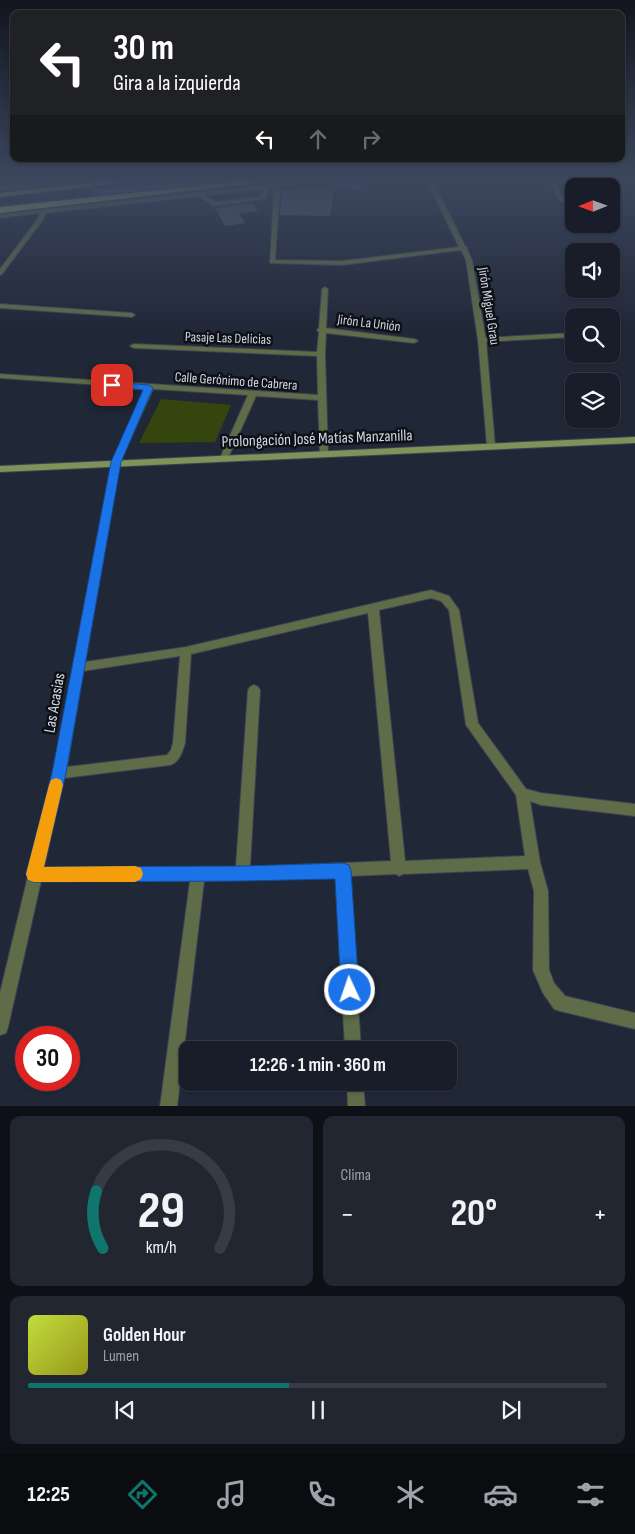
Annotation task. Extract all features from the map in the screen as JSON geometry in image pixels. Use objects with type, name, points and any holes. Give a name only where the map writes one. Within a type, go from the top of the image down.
[{"type":"street","points":[[0,274],[32,231]]},
{"type":"street","points":[[275,231],[272,262],[342,262],[465,248]]},
{"type":"street","name":"Jirón Miguel Grau","points":[[456,231],[465,248],[470,265],[482,340],[491,446]]},
{"type":"street","points":[[324,454],[321,398],[321,330],[325,289]]},
{"type":"street","points":[[0,306],[132,315]]},
{"type":"street","name":"Jirón La Unión","points":[[321,330],[414,341]]},
{"type":"street","points":[[482,340],[565,335]]},
{"type":"street","name":"Pasaje Las Delicias","points":[[134,346],[321,354]]},
{"type":"street","name":"Calle Gerónimo de Cabrera","points":[[0,376],[149,388],[321,398]]},
{"type":"street","name":"Las Acasias","points":[[0,1027],[59,773],[116,462],[149,388]]},
{"type":"street","points":[[224,458],[252,394]]},
{"type":"street","name":"Prolongación José Matías Manzanilla","points":[[0,469],[116,462],[635,440]]},
{"type":"street","points":[[77,668],[186,651],[431,594],[442,595],[449,600],[454,610],[472,725],[522,793],[533,862],[541,891],[541,970],[548,988],[560,1003],[635,1021]]},
{"type":"street","points":[[373,608],[399,869]]},
{"type":"street","points":[[59,773],[170,760],[176,753],[179,743],[186,651]]},
{"type":"street","points":[[243,874],[254,690]]},
{"type":"street","points":[[522,793],[541,799],[635,810]]},
{"type":"street","points":[[34,874],[243,874],[533,862]]},
{"type":"street","points":[[343,871],[352,1041]]},
{"type":"street","points":[[168,1106],[198,874]]},
{"type":"street","points":[[355,1091],[356,1106]]},
{"type":"green space","points":[[161,399],[231,405],[215,442],[139,443]]},
{"type":"slow traffic","points":[[56,785],[34,874],[135,874]]},
{"type":"route","points":[[112,385],[149,388],[116,462],[59,773],[34,874],[243,874],[343,871],[350,990]]}]
